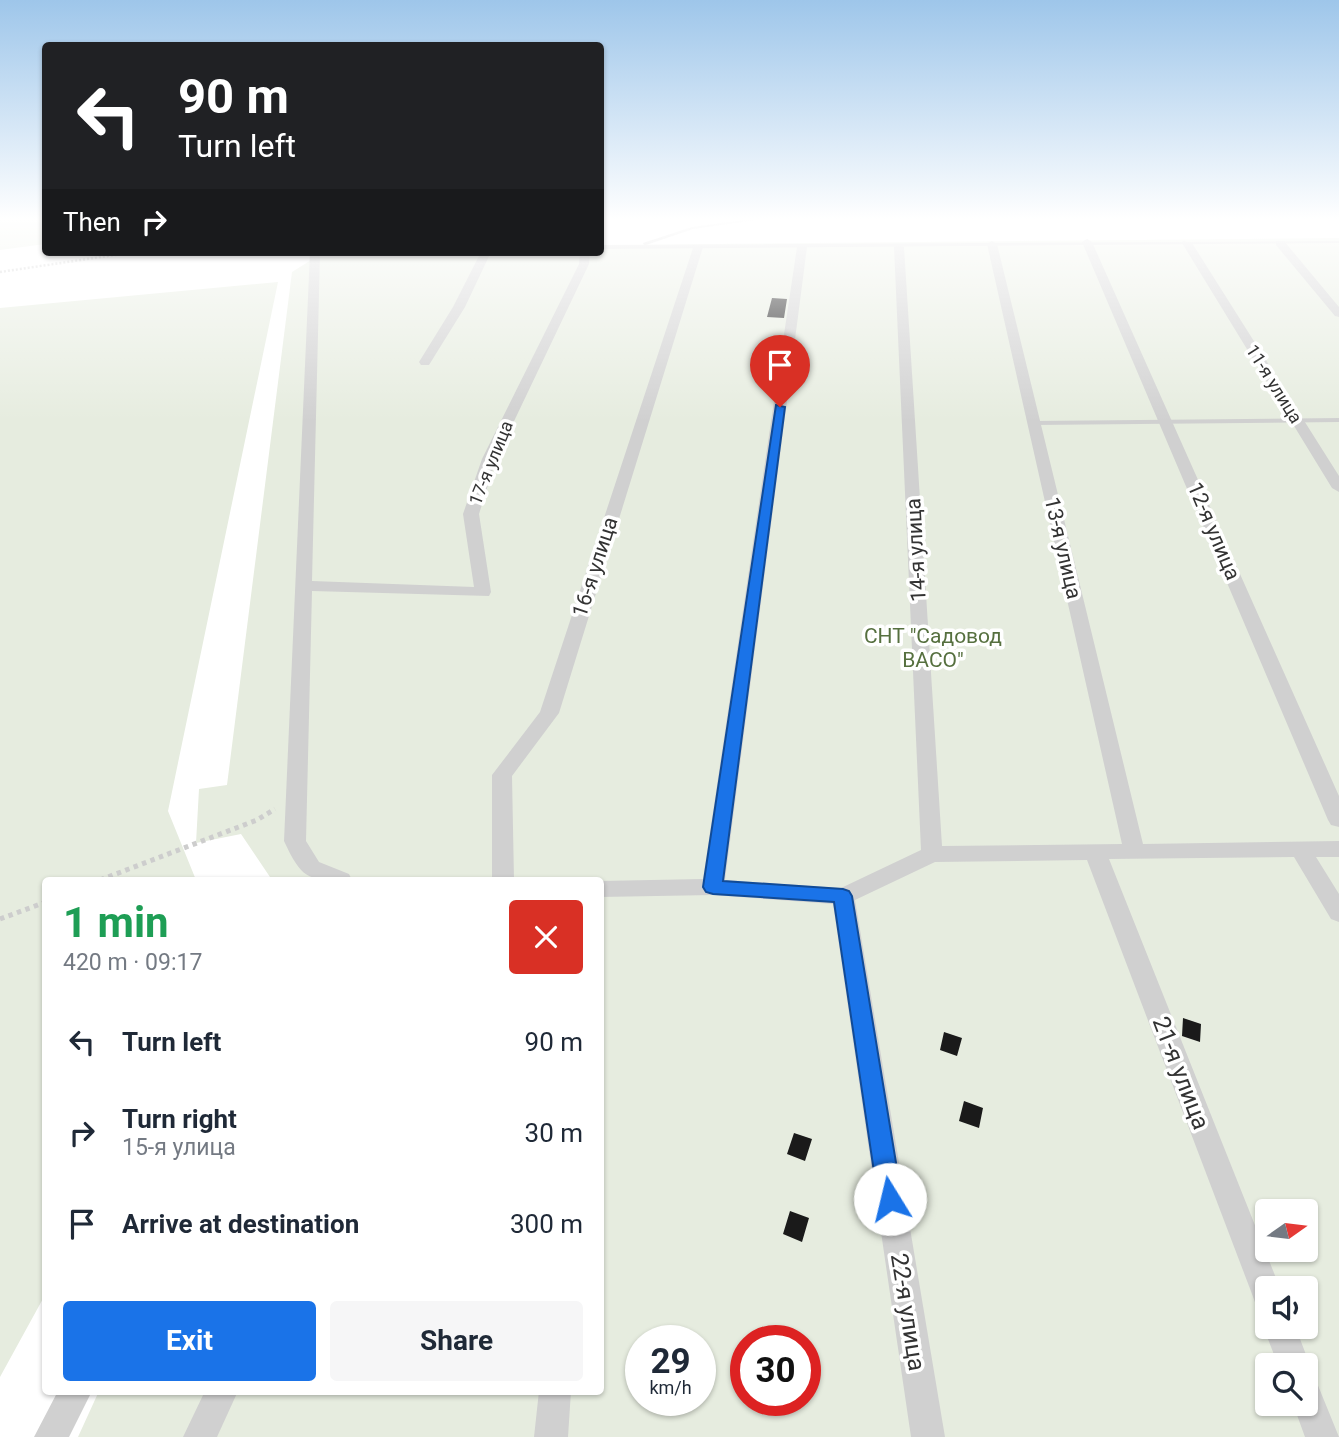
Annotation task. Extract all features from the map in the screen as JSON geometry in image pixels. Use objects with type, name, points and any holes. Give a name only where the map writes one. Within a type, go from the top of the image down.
[{"type":"street","points":[[314,287],[295,841],[304,862],[316,877]]},
{"type":"street","points":[[425,362],[469,287]]},
{"type":"street","name":"17-я улица","points":[[303,586],[483,592],[471,514],[488,459],[573,287]]},
{"type":"street","name":"16-я улица","points":[[503,877],[502,775],[549,713],[685,287]]},
{"type":"street","points":[[713,887],[796,287]]},
{"type":"street","name":"14-я улица","points":[[901,287],[932,854]]},
{"type":"street","name":"13-я улица","points":[[1002,287],[1134,851]]},
{"type":"street","name":"12-я улица","points":[[1107,287],[1339,820]]},
{"type":"street","name":"11-я улица","points":[[1214,287],[1339,488]]},
{"type":"street","points":[[1317,287],[1339,314]]},
{"type":"street","points":[[1301,849],[1339,914]]},
{"type":"street","points":[[604,889],[713,887],[843,896],[932,854],[1339,849]]},
{"type":"street","name":"21-я улица","points":[[1095,852],[1260,1276]]},
{"type":"street","name":"22-я улица","points":[[843,896],[928,1437]]},
{"type":"street","points":[[51,1437],[74,1395]]},
{"type":"street","points":[[200,1437],[220,1395]]},
{"type":"street","points":[[551,1437],[555,1395]]},
{"type":"street","points":[[1314,1416],[1322,1437]]},
{"type":"lane","points":[[1034,423],[1339,420]]},
{"type":"path","points":[[108,877],[257,820],[296,796]]},
{"type":"path","points":[[0,919],[42,903]]},
{"type":"green space","points":[[224,287],[277,287],[168,811],[195,877],[42,877],[42,1300],[0,1377],[0,308]]},
{"type":"green space","name":"СНТ \"Садовод ВАСО\"","points":[[290,287],[1339,287],[1339,1437],[78,1437],[97,1395],[604,1395],[604,877],[270,877],[241,834],[196,843],[199,789],[227,785]]},
{"type":"building","points":[[772,298],[787,299],[784,318],[767,317]]},
{"type":"building","points":[[1183,1018],[1201,1024],[1200,1042],[1182,1036]]},
{"type":"building","points":[[944,1032],[962,1038],[957,1056],[940,1050]]},
{"type":"building","points":[[964,1101],[983,1108],[979,1128],[959,1121]]},
{"type":"building","points":[[794,1133],[812,1139],[805,1161],[787,1154]]},
{"type":"building","points":[[790,1211],[809,1218],[802,1242],[783,1234]]},
{"type":"route","points":[[780,407],[713,887],[843,896],[890,1199]]}]
